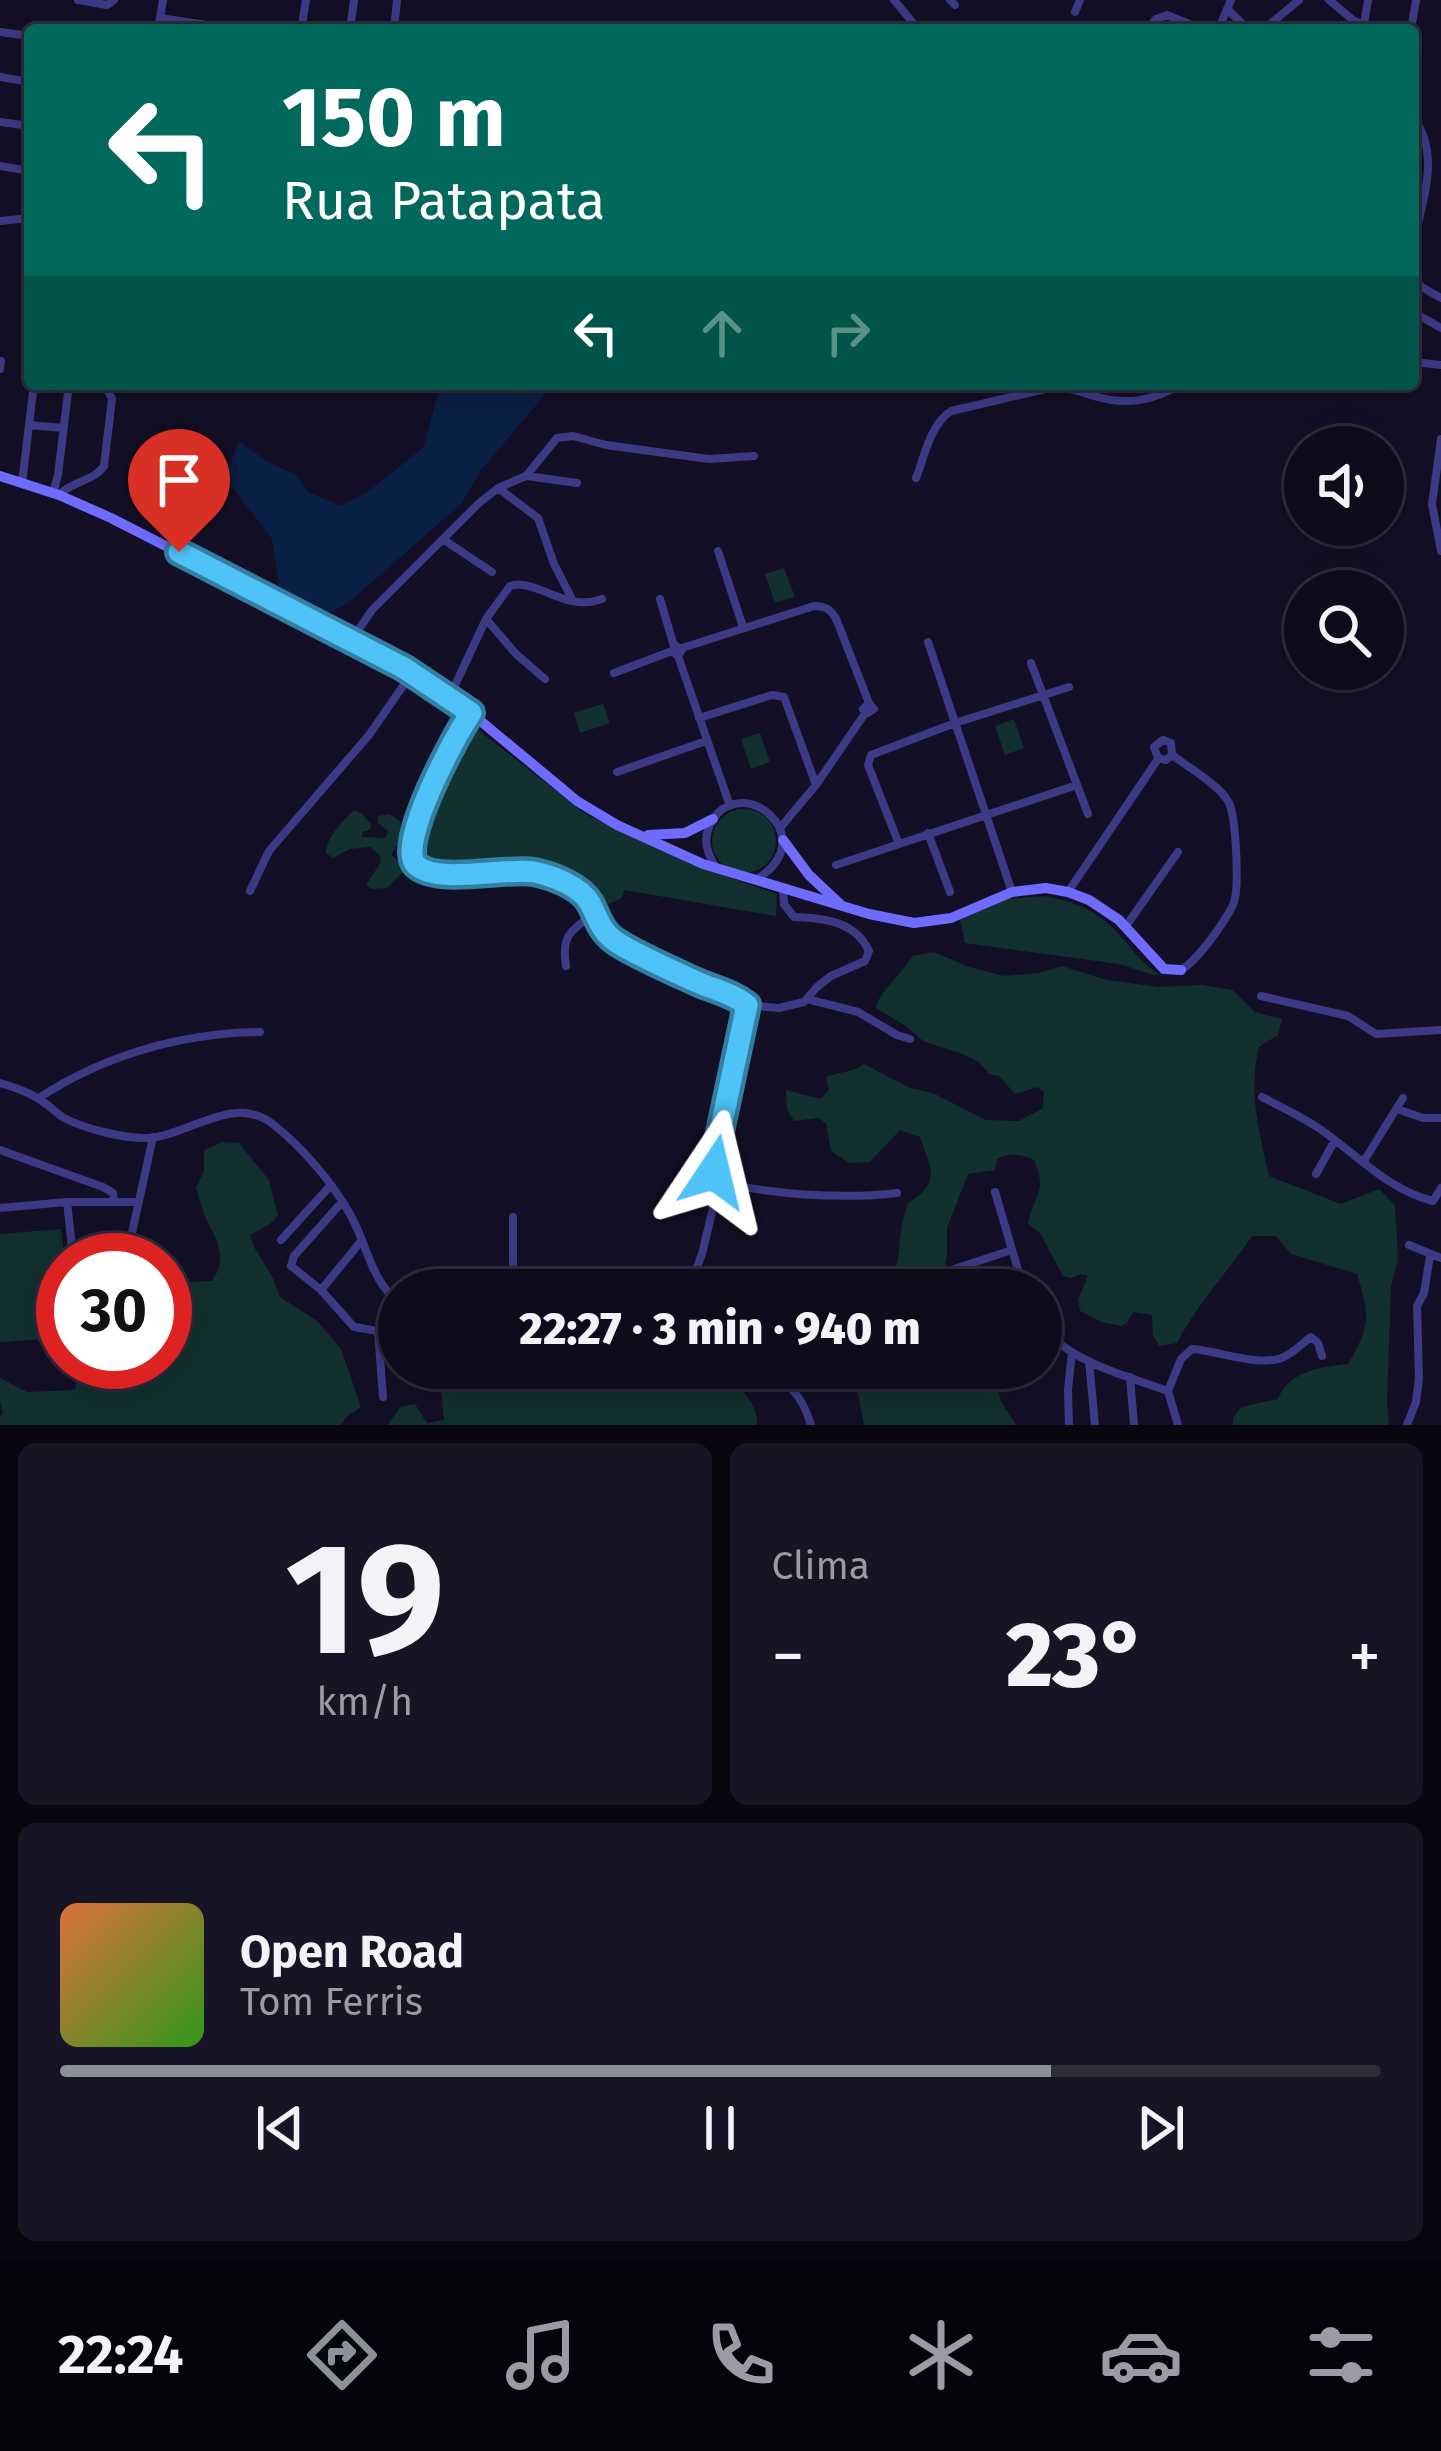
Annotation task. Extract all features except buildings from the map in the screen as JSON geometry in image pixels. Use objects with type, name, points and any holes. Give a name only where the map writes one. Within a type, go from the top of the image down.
[{"type":"street","points":[[78,0],[107,5],[114,0]]},
{"type":"street","points":[[159,24],[163,0]]},
{"type":"street","points":[[893,0],[914,24]]},
{"type":"street","points":[[1076,12],[1080,0]]},
{"type":"street","points":[[1270,24],[1299,0]]},
{"type":"street","points":[[1329,0],[1360,24]]},
{"type":"street","points":[[1151,24],[1167,14],[1191,24]]},
{"type":"street","points":[[160,18],[200,24]]},
{"type":"street","points":[[1419,127],[1429,153],[1419,216]]},
{"type":"street","points":[[22,483],[33,390]]},
{"type":"street","points":[[56,494],[68,390]]},
{"type":"street","points":[[56,494],[98,474],[104,466],[112,399],[108,390]]},
{"type":"street","points":[[916,478],[937,424],[951,410],[1041,390]]},
{"type":"street","points":[[1075,390],[1109,401],[1149,400],[1169,390]]},
{"type":"street","points":[[1149,400],[1151,390]]},
{"type":"street","points":[[29,425],[64,428]]},
{"type":"street","points":[[351,640],[372,610],[478,504],[498,488],[526,476],[550,444],[564,436],[709,459],[754,456]]},
{"type":"street","points":[[1441,439],[1432,504],[1441,551]]},
{"type":"street","points":[[0,476],[56,494],[162,544],[412,673],[471,713],[557,788],[634,833],[717,869],[897,920],[951,919],[1012,892],[1046,888],[1068,892],[1104,909],[1164,969],[1181,970],[1200,952],[1237,892],[1232,814],[1228,800],[1172,755],[1171,743],[1159,741],[1154,747],[1158,758]]},
{"type":"street","points":[[526,476],[578,483]]},
{"type":"street","points":[[498,488],[538,518],[572,599]]},
{"type":"street","points":[[444,540],[492,572]]},
{"type":"street","points":[[718,551],[743,627]]},
{"type":"street","points":[[449,698],[486,619],[510,586],[526,584],[583,604],[602,599]]},
{"type":"street","points":[[660,599],[730,806]]},
{"type":"street","points":[[614,673],[814,606],[828,609],[837,621],[867,707],[782,834],[776,864],[754,880]]},
{"type":"street","points":[[486,619],[545,679]]},
{"type":"street","points":[[928,642],[1012,892]]},
{"type":"street","points":[[1031,663],[1088,814]]},
{"type":"street","points":[[250,891],[269,851],[369,735],[412,673]]},
{"type":"street","points":[[899,844],[868,765],[874,753],[1069,687]]},
{"type":"street","points":[[700,718],[772,695],[784,697],[816,785]]},
{"type":"street","points":[[471,713],[444,757],[411,844],[413,861],[428,871],[490,875],[520,871],[556,879],[588,899],[602,930],[625,947],[747,1005],[779,1008],[807,999],[831,976],[865,961],[869,951],[861,936],[836,921],[794,917],[784,904],[783,889]]},
{"type":"street","points":[[617,772],[706,741]]},
{"type":"street","points":[[1158,758],[1166,760],[1172,755]]},
{"type":"street","points":[[1068,892],[1158,758]]},
{"type":"street","points":[[836,865],[1077,785]]},
{"type":"street","points":[[634,833],[674,835],[695,829],[730,806],[760,806],[776,819],[808,875],[844,907]]},
{"type":"street","points":[[713,819],[706,844],[717,869]]},
{"type":"street","points":[[928,833],[950,892]]},
{"type":"street","points":[[1125,928],[1178,853]]},
{"type":"street","points":[[566,966],[563,949],[567,938],[594,914]]},
{"type":"street","points":[[1261,996],[1348,1016],[1376,1034],[1441,1030]]},
{"type":"street","points":[[807,999],[858,1012],[910,1039]]},
{"type":"street","points":[[696,1269],[719,1184],[713,1166],[747,1005]]},
{"type":"street","points":[[39,1098],[90,1070],[164,1043],[213,1034],[260,1033]]},
{"type":"street","points":[[0,1083],[39,1098],[61,1117],[138,1138],[225,1114],[259,1116],[283,1133],[342,1202],[378,1276]]},
{"type":"street","points":[[1262,1097],[1315,1125],[1388,1180],[1424,1198],[1435,1199],[1441,1188]]},
{"type":"street","points":[[1364,1162],[1403,1098]]},
{"type":"street","points":[[1397,1109],[1423,1118],[1441,1118]]},
{"type":"street","points":[[132,1233],[153,1137]]},
{"type":"street","points":[[1316,1174],[1335,1140]]},
{"type":"street","points":[[0,1150],[103,1187],[112,1193],[114,1202]]},
{"type":"street","points":[[719,1184],[833,1197],[897,1193]]},
{"type":"street","points":[[281,1240],[330,1186]]},
{"type":"street","points":[[995,1192],[1018,1269]]},
{"type":"street","points":[[68,1202],[71,1233]]},
{"type":"street","points":[[0,1208],[139,1202]]},
{"type":"street","points":[[342,1202],[294,1256],[292,1269],[321,1290],[354,1327],[378,1331]]},
{"type":"street","points":[[513,1217],[513,1269]]},
{"type":"street","points":[[321,1290],[363,1240]]},
{"type":"street","points":[[1407,1425],[1419,1378],[1417,1306],[1436,1257],[1409,1245]]},
{"type":"street","points":[[954,1269],[1012,1250]]},
{"type":"street","points":[[1178,1425],[1168,1391],[1178,1364],[1192,1349],[1273,1359],[1290,1354],[1311,1336],[1322,1356]]},
{"type":"street","points":[[1062,1344],[1090,1361],[1168,1391]]},
{"type":"street","points":[[1069,1425],[1072,1352]]},
{"type":"street","points":[[1090,1361],[1095,1425]]},
{"type":"street","points":[[1130,1377],[1134,1425]]},
{"type":"street","points":[[382,1389],[383,1397]]},
{"type":"street","points":[[794,1389],[811,1425]]},
{"type":"green space","points":[[784,568],[795,597],[775,603],[765,574]]},
{"type":"green space","points":[[603,704],[610,723],[580,733],[574,713]]},
{"type":"green space","points":[[1014,719],[1024,748],[1005,755],[995,726]]},
{"type":"green space","points":[[472,725],[587,815],[777,894],[776,916],[624,890],[622,898],[599,908],[582,888],[554,875],[513,868],[490,873],[426,866],[413,850],[449,758],[463,729]]},
{"type":"green space","points":[[760,733],[770,762],[751,769],[741,739]]},
{"type":"green space","points":[[744,809],[767,818],[776,841],[767,864],[744,873],[721,864],[712,841],[721,818]]},
{"type":"green space","points":[[354,810],[371,824],[362,837],[385,838],[388,831],[378,823],[378,816],[389,814],[400,821],[404,834],[391,855],[404,871],[387,888],[366,885],[381,862],[370,847],[350,849],[333,858],[326,853],[332,835]]},
{"type":"green space","points":[[1044,896],[1101,917],[1159,974],[965,943],[960,920],[1005,899]]},
{"type":"green space","points":[[934,952],[1004,976],[1062,966],[1107,980],[1232,990],[1255,1012],[1282,1019],[1278,1035],[1259,1047],[1256,1064],[1256,1112],[1269,1176],[1341,1204],[1379,1189],[1395,1205],[1398,1260],[1391,1286],[1389,1425],[1233,1425],[1241,1407],[1278,1399],[1298,1376],[1348,1364],[1366,1320],[1357,1274],[1291,1254],[1276,1236],[1252,1236],[1177,1343],[1159,1346],[1152,1315],[1133,1312],[1121,1326],[1080,1311],[1078,1299],[1088,1276],[1063,1276],[1040,1233],[1028,1224],[1040,1180],[1034,1160],[1025,1156],[1002,1157],[995,1170],[968,1174],[947,1228],[945,1269],[895,1269],[907,1206],[931,1177],[920,1137],[900,1130],[870,1162],[849,1163],[831,1151],[826,1123],[818,1118],[794,1121],[787,1109],[786,1090],[821,1099],[829,1090],[826,1077],[864,1064],[986,1120],[1019,1121],[1042,1109],[1044,1092],[1038,1087],[1015,1094],[979,1062],[923,1041],[876,1008],[912,956]]},
{"type":"green space","points":[[222,1142],[239,1143],[269,1180],[278,1216],[250,1235],[254,1247],[280,1297],[317,1321],[341,1349],[361,1407],[341,1425],[0,1425],[0,1378],[27,1392],[192,1389],[192,1282],[212,1281],[220,1264],[219,1248],[196,1188],[204,1171],[204,1150]]},
{"type":"green space","points":[[61,1229],[62,1233],[36,1233],[36,1340],[0,1342],[0,1234]]},
{"type":"green space","points":[[441,1389],[740,1389],[754,1409],[757,1425],[388,1425],[400,1407],[415,1404],[427,1423],[444,1420]]},
{"type":"green space","points":[[857,1389],[998,1389],[1016,1425],[864,1425]]},
{"type":"water","points":[[438,390],[546,390],[481,470],[461,504],[348,603],[328,614],[280,591],[272,539],[225,477],[239,441],[296,475],[308,492],[341,506],[369,491],[424,447]]},
{"type":"route","points":[[179,552],[404,668],[471,713],[444,757],[411,844],[417,866],[468,874],[535,872],[556,879],[588,899],[598,924],[611,939],[747,1005],[714,1172]]}]
